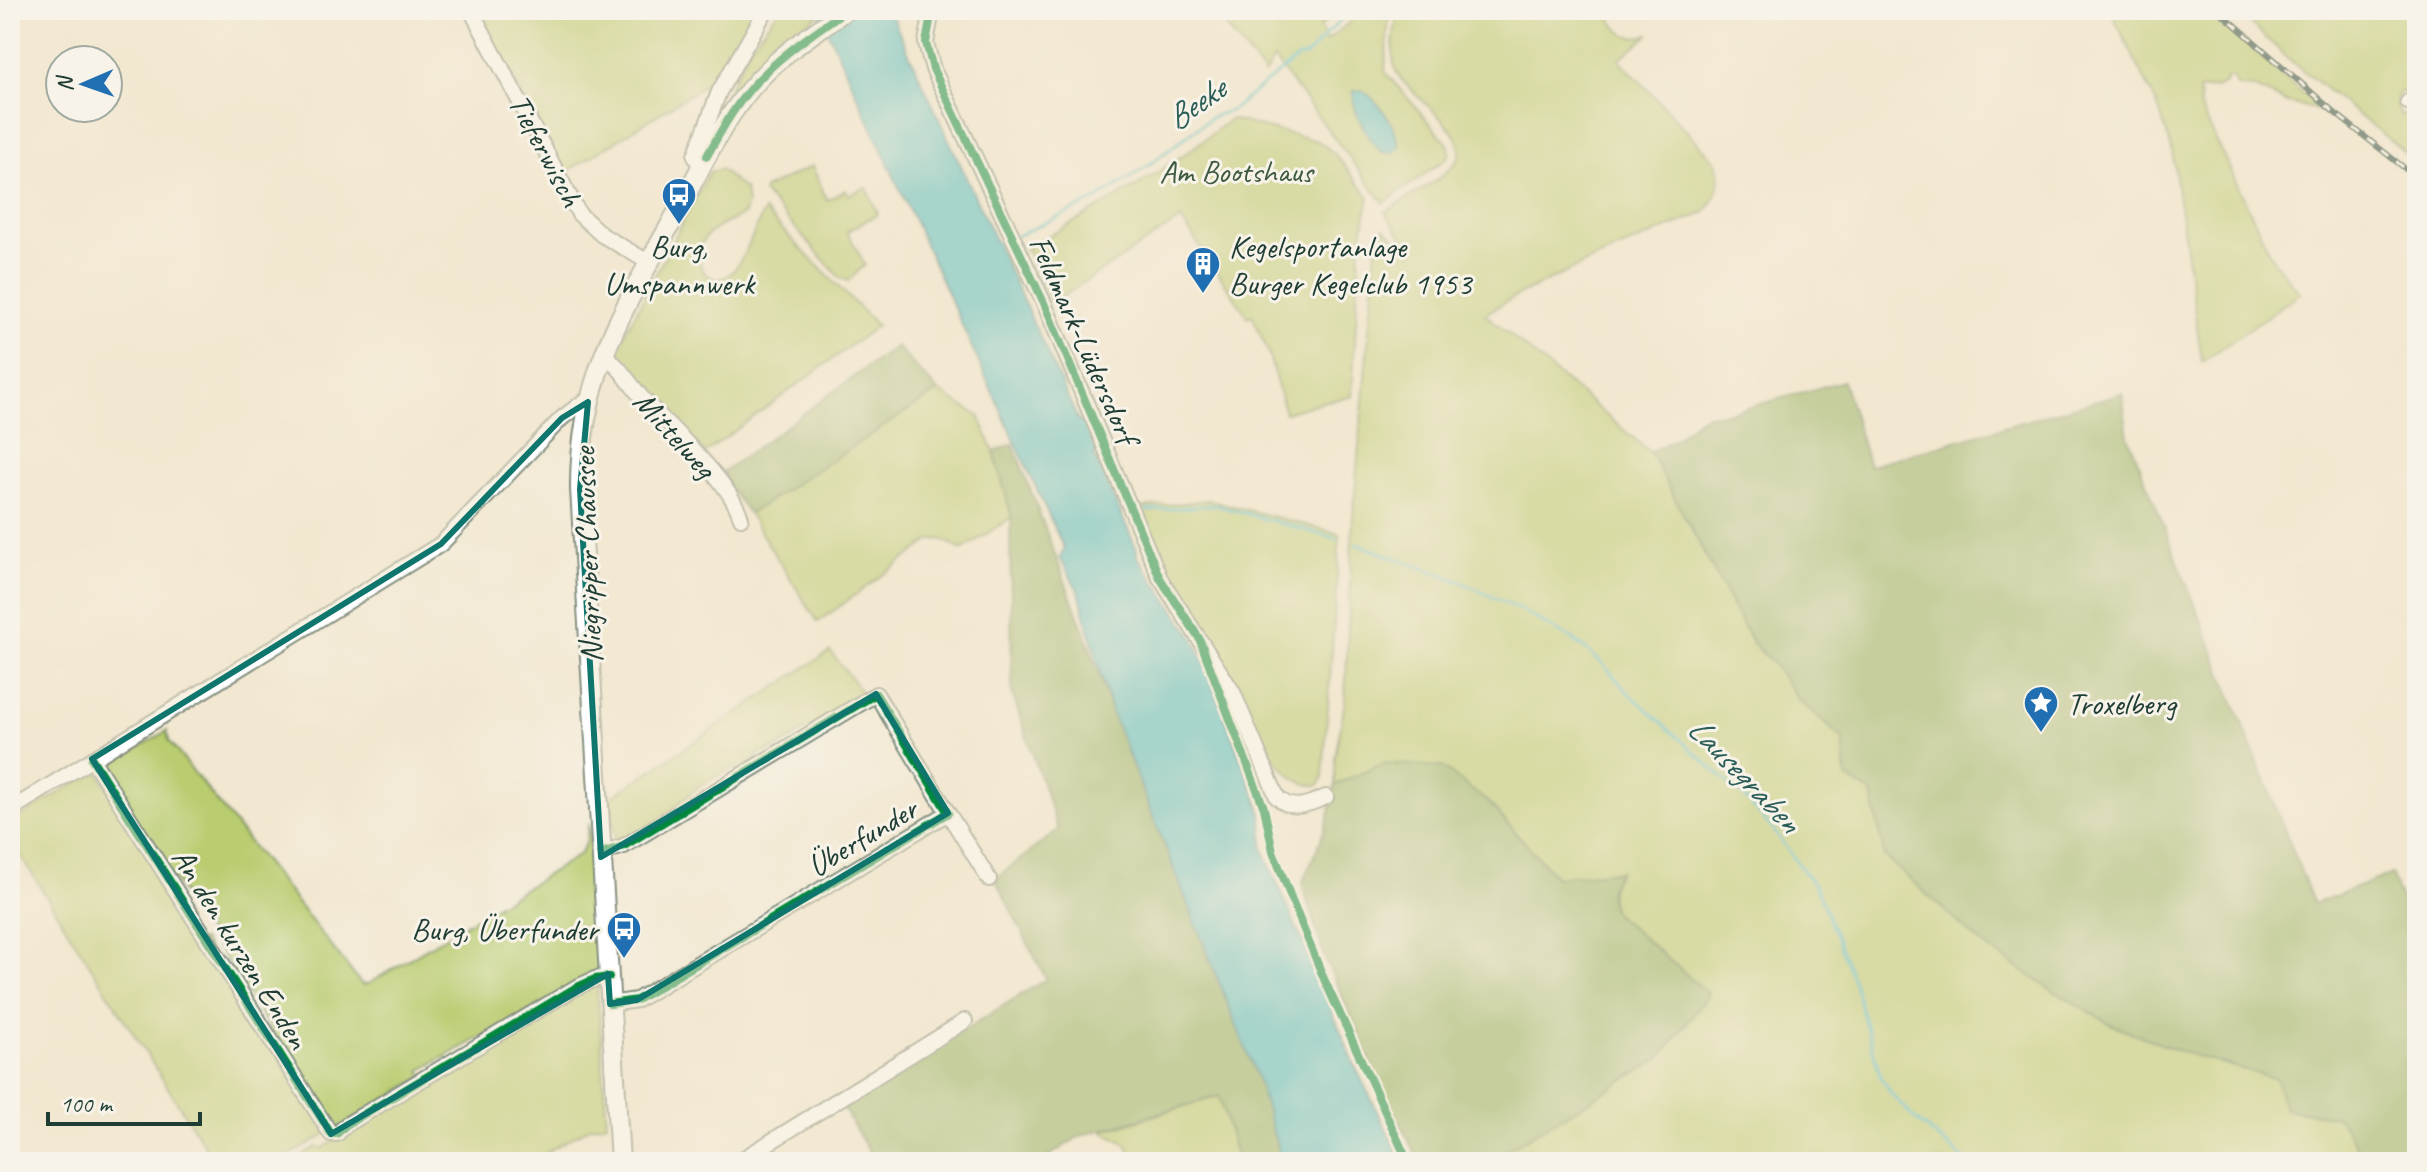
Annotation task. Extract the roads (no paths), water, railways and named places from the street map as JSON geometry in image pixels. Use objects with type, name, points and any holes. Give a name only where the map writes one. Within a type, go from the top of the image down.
[{"type":"main road","name":"Niegripper Chaussee","points":[[620,1162],[580,489],[588,402],[603,354],[735,108],[787,53],[846,10]]},
{"type":"street","name":"Tieferwisch","points":[[471,10],[579,214],[602,235],[650,263]]},
{"type":"street","points":[[701,168],[695,156],[708,118],[766,10]]},
{"type":"street","name":"Feldmark-Lüdersdorf","points":[[932,10],[926,43],[933,69],[1051,317],[1160,578],[1233,692],[1271,789],[1284,804],[1292,807],[1326,797]]},
{"type":"street","name":"Mittelweg","points":[[603,354],[612,360],[642,397],[702,460],[737,507],[741,518]]},
{"type":"street","points":[[10,810],[441,544],[562,418],[588,402]]},
{"type":"street","name":"Überfunder","points":[[601,853],[624,846],[876,694],[989,879]]},
{"type":"street","name":"An den kurzen Enden","points":[[92,759],[331,1134],[337,1134],[346,1125],[575,988],[595,979],[609,977]]},
{"type":"street","name":"Überfunder","points":[[610,1004],[637,1000],[948,813]]},
{"type":"street","points":[[738,1162],[965,1021]]},
{"type":"water","points":[[818,10],[889,10],[1079,422],[1086,420],[1100,452],[1094,455],[1138,557],[1194,638],[1262,813],[1263,849],[1357,1070],[1402,1162],[1282,1162],[1257,1077],[1111,711],[1079,592],[1060,558],[1064,549]]},
{"type":"water","points":[[1362,90],[1391,122],[1399,147],[1393,153],[1382,153],[1362,124],[1355,107],[1354,91]]},
{"type":"waterway","name":"Beeke","points":[[1016,236],[1096,200],[1212,117],[1232,110],[1297,58],[1306,56],[1350,10]]},
{"type":"waterway","name":"Beeke","points":[[994,246],[1009,239]]},
{"type":"waterway","name":"Lausegraben","points":[[1146,511],[1215,505],[1338,539]]},
{"type":"waterway","name":"Lausegraben","points":[[1356,544],[1457,580],[1574,640],[1746,799],[1817,889],[1851,974],[1881,1078],[1892,1095],[1916,1120],[1968,1162]]},
{"type":"railway","points":[[2218,10],[2335,113],[2417,178]]},
{"type":"place","name":"Burg, Umspannwerk","points":[[679,226]]},
{"type":"place","name":"Kegelsportanlage Burger Kegelclub 1953","points":[[1203,295]]},
{"type":"place","name":"Troxelberg","points":[[2041,734]]},
{"type":"place","name":"Burg, Überfunder","points":[[624,960]]},
{"type":"park label","name":"Am Bootshaus","points":[[1236,171]]}]
